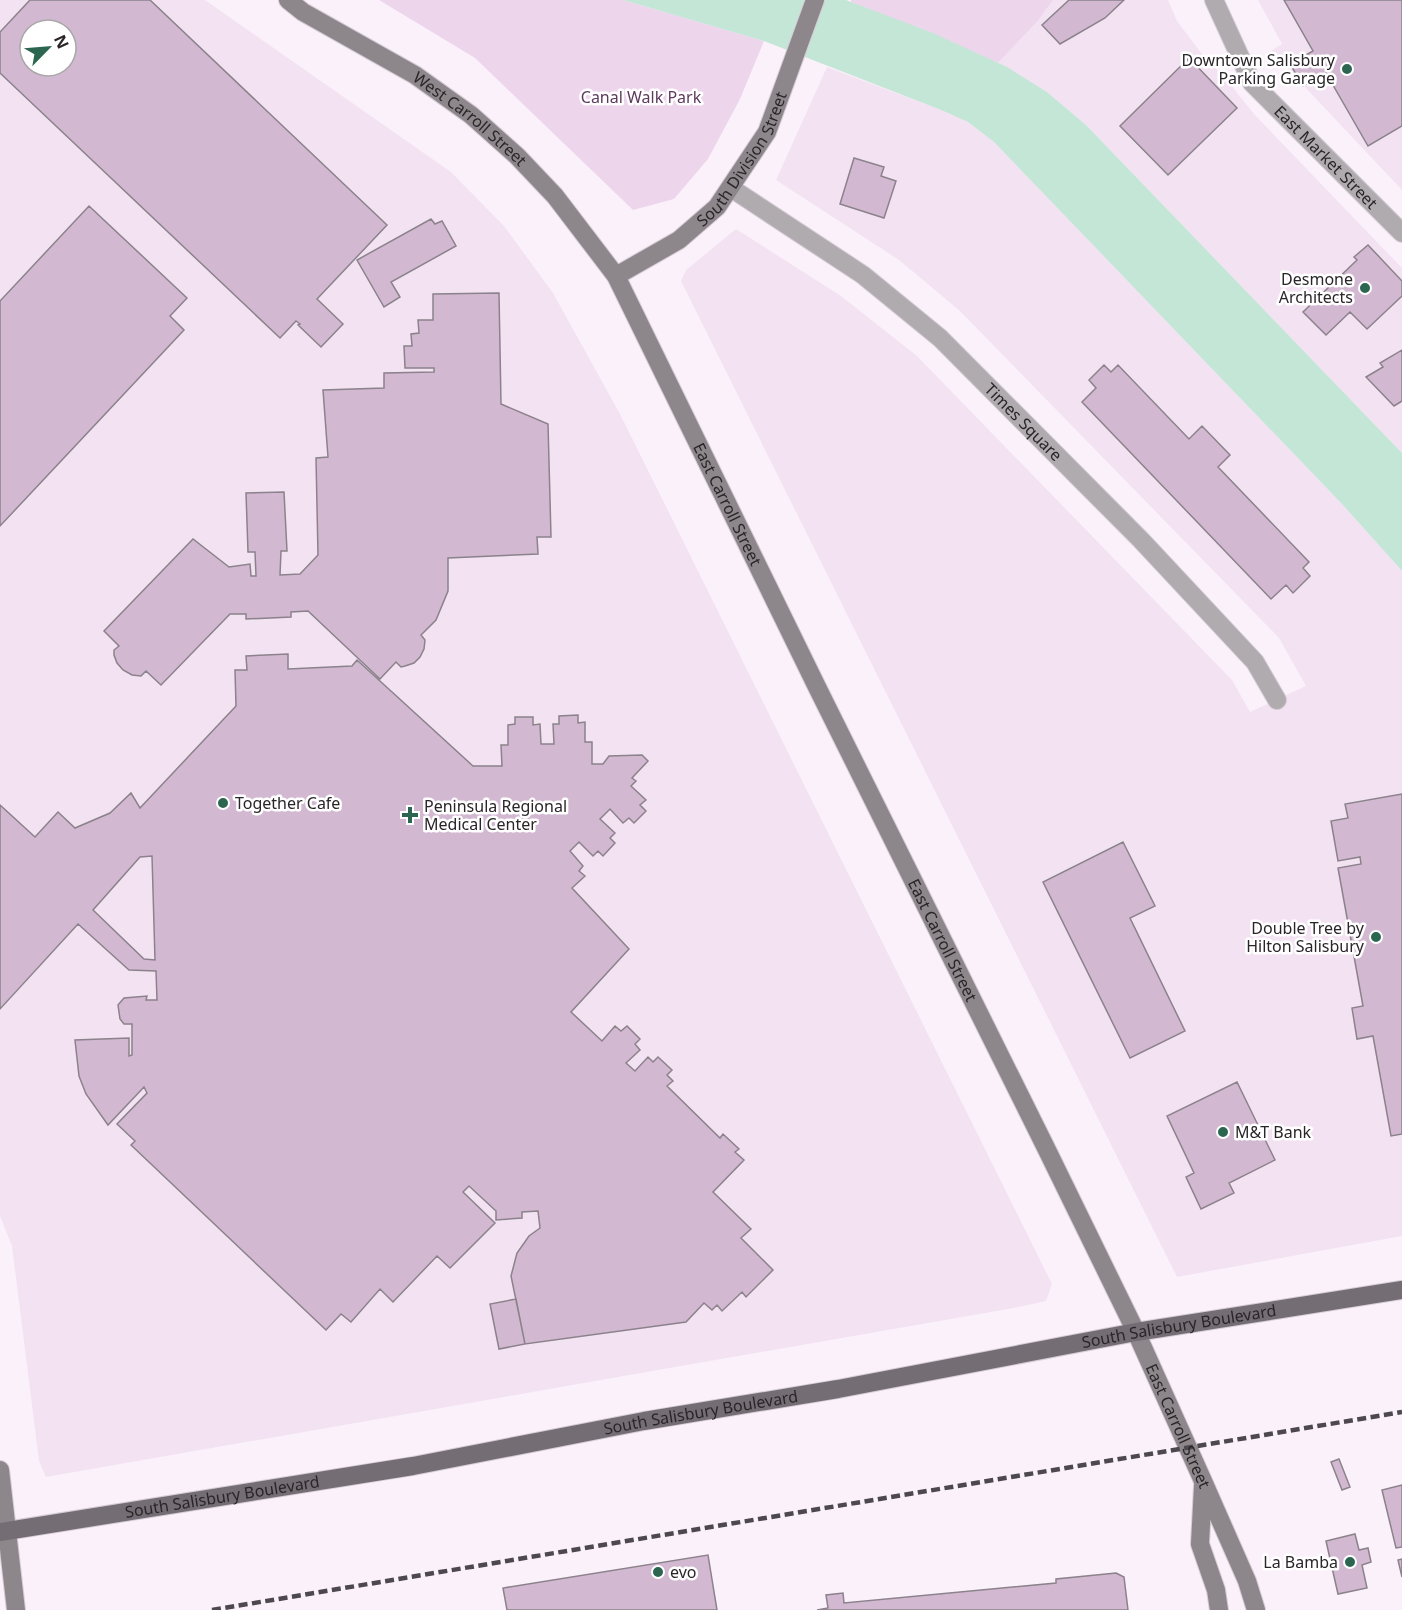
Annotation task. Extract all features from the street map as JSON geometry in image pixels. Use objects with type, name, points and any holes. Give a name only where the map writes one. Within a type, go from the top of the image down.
[{"type":"main road","name":"West Carroll Street","points":[[288,0],[303,12],[416,75],[471,115],[517,156],[555,196],[616,276]]},
{"type":"main road","name":"South Division Street","points":[[616,276],[679,240],[717,207],[731,188],[767,132],[815,0]]},
{"type":"main road","name":"East Carroll Street","points":[[616,276],[1136,1332],[1247,1581],[1256,1610]]},
{"type":"main road","name":"South Salisbury Boulevard","points":[[3,1531],[413,1466],[644,1421],[838,1389],[1136,1332],[1402,1290]]},
{"type":"main road","points":[[0,1470],[3,1531],[16,1610]]},
{"type":"main road","points":[[1203,1481],[1200,1544],[1216,1590],[1219,1610]]},
{"type":"street","name":"East Market Street","points":[[1214,0],[1252,83],[1402,233]]},
{"type":"street","name":"Times Square","points":[[731,188],[863,275],[940,338],[1141,540],[1255,662],[1277,700]]},
{"type":"shaded area","name":"Peninsula Regional Medical Center","points":[[0,0],[205,0],[451,172],[504,226],[553,293],[620,414],[1052,1284],[1046,1301],[1019,1307],[46,1477],[39,1461],[12,1246],[0,1216]]},
{"type":"shaded area","points":[[623,0],[846,0],[933,33],[1007,67],[1047,92],[1086,125],[1402,453],[1402,571],[1342,504],[994,142],[968,122],[764,41]]},
{"type":"shaded area","points":[[1053,0],[1168,0],[1177,21],[1254,114],[1402,268],[1402,453],[1086,125],[1047,92],[998,63],[1038,21]]},
{"type":"shaded area","name":"Downtown Salisbury Parking Garage","points":[[1258,0],[1402,0],[1402,190],[1271,51],[1282,44]]},
{"type":"shaded area","points":[[827,67],[968,122],[994,142],[1342,504],[1402,571],[1402,1236],[1177,1277],[681,281],[686,270],[736,229],[841,296],[917,356],[1232,680],[1250,712],[1306,686],[1279,638],[960,311],[899,260],[776,180]]},
{"type":"green space","name":"Canal Walk Park","points":[[379,0],[623,0],[764,41],[740,99],[708,159],[674,199],[633,210],[475,58]]},
{"type":"green space","points":[[851,0],[1053,0],[1038,21],[998,63],[851,2]]},
{"type":"building","points":[[30,0],[150,0],[387,225],[317,299],[343,324],[321,347],[296,321],[280,338],[0,73],[0,32]]},
{"type":"building","points":[[1069,0],[1124,0],[1105,18],[1060,44],[1042,25]]},
{"type":"building","name":"Downtown Salisbury Parking Garage","points":[[1284,0],[1402,0],[1402,126],[1368,146],[1326,73],[1303,86],[1290,64],[1313,51]]},
{"type":"building","points":[[1189,58],[1237,108],[1168,175],[1120,126]]},
{"type":"building","points":[[854,158],[884,167],[881,176],[896,181],[884,218],[840,204]]},
{"type":"building","points":[[89,206],[187,298],[170,316],[184,330],[0,526],[0,301]]},
{"type":"building","points":[[431,219],[435,224],[442,221],[456,246],[391,282],[400,297],[384,307],[357,260]]},
{"type":"building","name":"Desmone Architects","points":[[1368,245],[1402,281],[1402,296],[1367,329],[1350,312],[1326,335],[1303,312],[1357,260],[1354,257]]},
{"type":"building","points":[[499,293],[501,404],[548,424],[551,537],[537,537],[538,554],[448,558],[448,591],[436,620],[421,635],[425,640],[420,657],[414,663],[401,667],[396,662],[380,679],[308,611],[291,612],[291,617],[246,619],[246,614],[230,614],[161,685],[146,671],[141,676],[132,675],[123,670],[114,655],[114,650],[119,646],[104,631],[193,539],[229,567],[250,564],[251,576],[256,576],[255,552],[248,552],[246,493],[284,492],[287,551],[281,551],[280,575],[300,574],[318,555],[316,458],[328,457],[323,390],[384,388],[384,373],[434,372],[434,368],[405,368],[404,346],[412,346],[411,334],[419,333],[418,320],[433,320],[433,294]]},
{"type":"building","points":[[1402,350],[1402,401],[1394,406],[1366,377],[1383,367],[1380,363]]},
{"type":"building","points":[[1104,365],[1111,372],[1118,365],[1189,439],[1202,426],[1230,455],[1218,467],[1309,562],[1303,568],[1310,576],[1293,593],[1286,585],[1271,599],[1082,402],[1096,388],[1089,380]]},
{"type":"building","points":[[288,654],[288,669],[352,666],[357,660],[473,766],[502,766],[501,745],[508,745],[508,725],[515,724],[515,717],[533,717],[533,725],[540,724],[541,744],[554,744],[553,724],[559,724],[559,716],[578,715],[578,723],[585,722],[585,742],[592,742],[592,764],[603,764],[609,756],[642,755],[648,761],[632,778],[636,781],[631,786],[646,800],[640,805],[646,811],[634,823],[629,818],[623,823],[610,809],[600,819],[615,833],[610,838],[615,843],[603,856],[598,851],[593,856],[579,842],[570,851],[583,866],[579,871],[585,876],[572,888],[629,949],[571,1012],[602,1041],[615,1026],[621,1031],[627,1026],[640,1039],[635,1044],[640,1050],[626,1063],[635,1071],[648,1057],[653,1062],[658,1057],[672,1070],[667,1075],[673,1081],[667,1086],[720,1138],[723,1134],[739,1149],[735,1152],[744,1160],[713,1192],[751,1229],[741,1238],[773,1270],[746,1297],[742,1292],[722,1311],[717,1305],[712,1310],[704,1303],[686,1322],[525,1344],[511,1276],[517,1253],[529,1236],[540,1228],[538,1211],[522,1212],[522,1218],[496,1220],[496,1211],[469,1186],[463,1192],[495,1223],[450,1268],[437,1256],[393,1302],[380,1289],[351,1322],[341,1314],[326,1330],[131,1145],[135,1141],[117,1124],[147,1093],[144,1087],[108,1125],[86,1094],[79,1076],[75,1040],[129,1038],[129,1056],[132,1055],[132,1024],[124,1024],[120,1019],[118,1005],[124,998],[147,996],[146,1000],[157,1000],[156,971],[129,970],[78,924],[0,1009],[0,805],[35,837],[58,812],[75,828],[110,813],[131,793],[140,808],[236,706],[235,670],[247,670],[246,656]],"holes":[[[152,856],[155,960],[144,959],[93,910],[140,857]]]},
{"type":"building","name":"Double Tree by Hilton Salisbury","points":[[1402,794],[1402,1134],[1391,1136],[1373,1036],[1357,1039],[1352,1008],[1363,1006],[1338,868],[1361,864],[1360,857],[1338,861],[1331,821],[1348,818],[1345,804]]},
{"type":"building","points":[[1123,842],[1155,906],[1130,918],[1185,1031],[1130,1058],[1043,882]]},
{"type":"building","points":[[1237,1082],[1275,1160],[1229,1183],[1234,1193],[1201,1209],[1186,1177],[1194,1173],[1167,1116]]},
{"type":"building","points":[[516,1299],[525,1344],[499,1349],[490,1304]]},
{"type":"building","points":[[1339,1459],[1350,1487],[1342,1490],[1331,1462]]},
{"type":"building","points":[[1402,1485],[1402,1547],[1396,1548],[1382,1490]]},
{"type":"building","points":[[1355,1534],[1359,1550],[1368,1548],[1371,1562],[1362,1565],[1367,1588],[1338,1594],[1326,1541]]},
{"type":"building","name":"evo","points":[[708,1555],[717,1610],[507,1610],[503,1588]]},
{"type":"building","points":[[1402,1559],[1402,1577],[1398,1560]]},
{"type":"building","points":[[1116,1573],[1124,1577],[1128,1610],[817,1610],[828,1608],[826,1595],[843,1593],[844,1603],[1056,1583],[1056,1579]]},
{"type":"railway","points":[[212,1610],[1402,1412]]},
{"type":"place","name":"Downtown Salisbury Parking Garage","points":[[1347,69]]},
{"type":"place","name":"Desmone Architects","points":[[1365,288]]},
{"type":"place","name":"Together Cafe","points":[[223,803]]},
{"type":"place","name":"Peninsula Regional Medical Center","points":[[410,815]]},
{"type":"place","name":"Double Tree by Hilton Salisbury","points":[[1376,937]]},
{"type":"place","name":"M&T Bank","points":[[1223,1132]]},
{"type":"place","name":"La Bamba","points":[[1350,1562]]},
{"type":"place","name":"evo","points":[[658,1572]]}]
